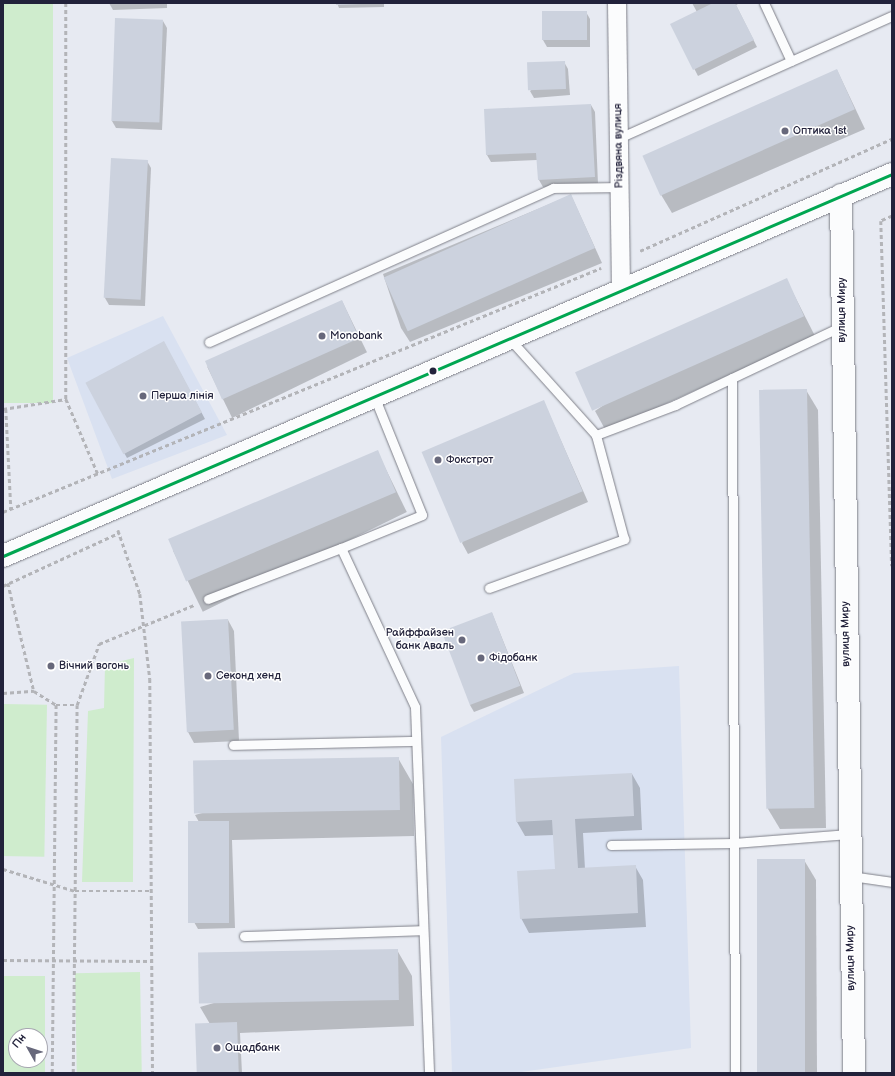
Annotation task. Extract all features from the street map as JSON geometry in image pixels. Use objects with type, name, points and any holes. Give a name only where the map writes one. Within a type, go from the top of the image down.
[{"type":"main road","points":[[3,556],[892,174]]},
{"type":"main road","name":"вулиця Миру","points":[[841,195],[849,876],[854,1073]]},
{"type":"street","name":"Різдвяна вулиця","points":[[617,3],[621,290]]},
{"type":"lane","points":[[764,3],[791,61]]},
{"type":"lane","points":[[619,138],[892,16]]},
{"type":"lane","points":[[209,342],[553,188],[620,187]]},
{"type":"lane","points":[[596,435],[675,405],[842,326]]},
{"type":"lane","points":[[489,588],[624,540],[596,435],[509,338]]},
{"type":"lane","points":[[732,378],[735,1073]]},
{"type":"lane","points":[[208,599],[422,515],[374,396]]},
{"type":"lane","points":[[341,548],[415,707],[429,1073]]},
{"type":"lane","points":[[233,744],[416,741]]},
{"type":"lane","points":[[611,845],[734,842],[849,834]]},
{"type":"lane","points":[[849,876],[892,882]]},
{"type":"lane","points":[[244,936],[423,930]]},
{"type":"path","points":[[66,3],[66,399],[98,474]]},
{"type":"path","points":[[3,512],[621,260],[892,139]]},
{"type":"path","points":[[892,216],[881,221],[892,566]]},
{"type":"path","points":[[11,509],[4,409],[66,399]]},
{"type":"path","points":[[111,510],[140,594],[150,679],[153,1073]]},
{"type":"path","points":[[3,586],[119,533]]},
{"type":"path","points":[[8,583],[34,691]]},
{"type":"path","points":[[73,1073],[77,705],[99,644],[208,599]]},
{"type":"path","points":[[3,693],[34,691],[56,705],[77,705]]},
{"type":"path","points":[[52,1073],[56,705]]},
{"type":"path","points":[[3,869],[75,891],[151,891]]},
{"type":"path","points":[[3,960],[152,961]]},
{"type":"shaded area","points":[[163,316],[227,435],[112,479],[67,358]]},
{"type":"shaded area","points":[[679,666],[691,1048],[514,1073],[452,1073],[441,737],[574,673]]},
{"type":"green space","points":[[3,3],[53,3],[53,403],[3,403]]},
{"type":"green space","points":[[134,658],[133,882],[82,882],[88,711],[104,708],[105,665]]},
{"type":"green space","points":[[3,704],[47,705],[44,857],[3,856]]},
{"type":"green space","points":[[140,972],[142,1073],[77,1073],[75,973]]},
{"type":"green space","points":[[3,976],[45,976],[45,1028],[8,1028],[8,1068],[45,1068],[45,1073],[3,1073]]},
{"type":"building","points":[[336,3],[361,3],[361,4],[336,5]]},
{"type":"building","points":[[713,3],[735,3],[754,40],[693,70],[670,24]]},
{"type":"building","points":[[542,11],[587,11],[587,40],[542,40]]},
{"type":"building","points":[[115,18],[163,20],[159,123],[111,121]]},
{"type":"building","points":[[565,61],[566,89],[528,90],[527,62]]},
{"type":"building","points":[[837,69],[855,109],[660,196],[642,156]]},
{"type":"building","points":[[591,104],[595,177],[538,180],[536,153],[486,155],[484,109]]},
{"type":"building","points":[[111,158],[148,160],[141,300],[104,298]]},
{"type":"building","points":[[571,194],[595,248],[408,331],[384,277]]},
{"type":"building","points":[[787,278],[804,316],[592,411],[575,372]]},
{"type":"building","points":[[342,300],[359,338],[222,399],[205,361]]},
{"type":"building","name":"Перша лінія","points":[[164,341],[202,413],[123,454],[85,383]]},
{"type":"building","points":[[807,389],[814,808],[766,809],[759,390]]},
{"type":"building","points":[[544,400],[583,491],[460,543],[422,452]]},
{"type":"building","points":[[378,450],[396,492],[186,581],[168,539]]},
{"type":"building","name":"Фідобанк","points":[[492,612],[520,686],[470,705],[442,631]]},
{"type":"building","name":"Секонд хенд","points":[[228,619],[234,730],[187,732],[181,621]]},
{"type":"building","points":[[399,757],[400,810],[194,814],[193,761]]},
{"type":"building","points":[[632,773],[634,816],[575,819],[578,868],[636,865],[638,913],[520,919],[517,871],[555,869],[552,820],[516,822],[514,779]]},
{"type":"building","points":[[188,821],[229,821],[229,923],[188,923]]},
{"type":"building","points":[[757,859],[805,859],[805,1073],[757,1073]]},
{"type":"building","points":[[398,949],[399,1000],[199,1003],[198,952]]},
{"type":"building","name":"Ощадбанк","points":[[237,1022],[239,1073],[197,1073],[195,1023]]},
{"type":"transit line","points":[[3,556],[892,174]]},
{"type":"place","name":"Оптика 1st","points":[[785,131]]},
{"type":"place","name":"Monobank","points":[[322,336]]},
{"type":"place","name":"Перша лінія","points":[[143,396]]},
{"type":"place","name":"Фокстрот","points":[[438,460]]},
{"type":"place","name":"Райффайзен банк Аваль","points":[[462,640]]},
{"type":"place","name":"Фідобанк","points":[[481,658]]},
{"type":"place","name":"Вічний вогонь","points":[[51,666]]},
{"type":"place","name":"Секонд хенд","points":[[208,676]]},
{"type":"place","name":"Ощадбанк","points":[[217,1048]]}]
